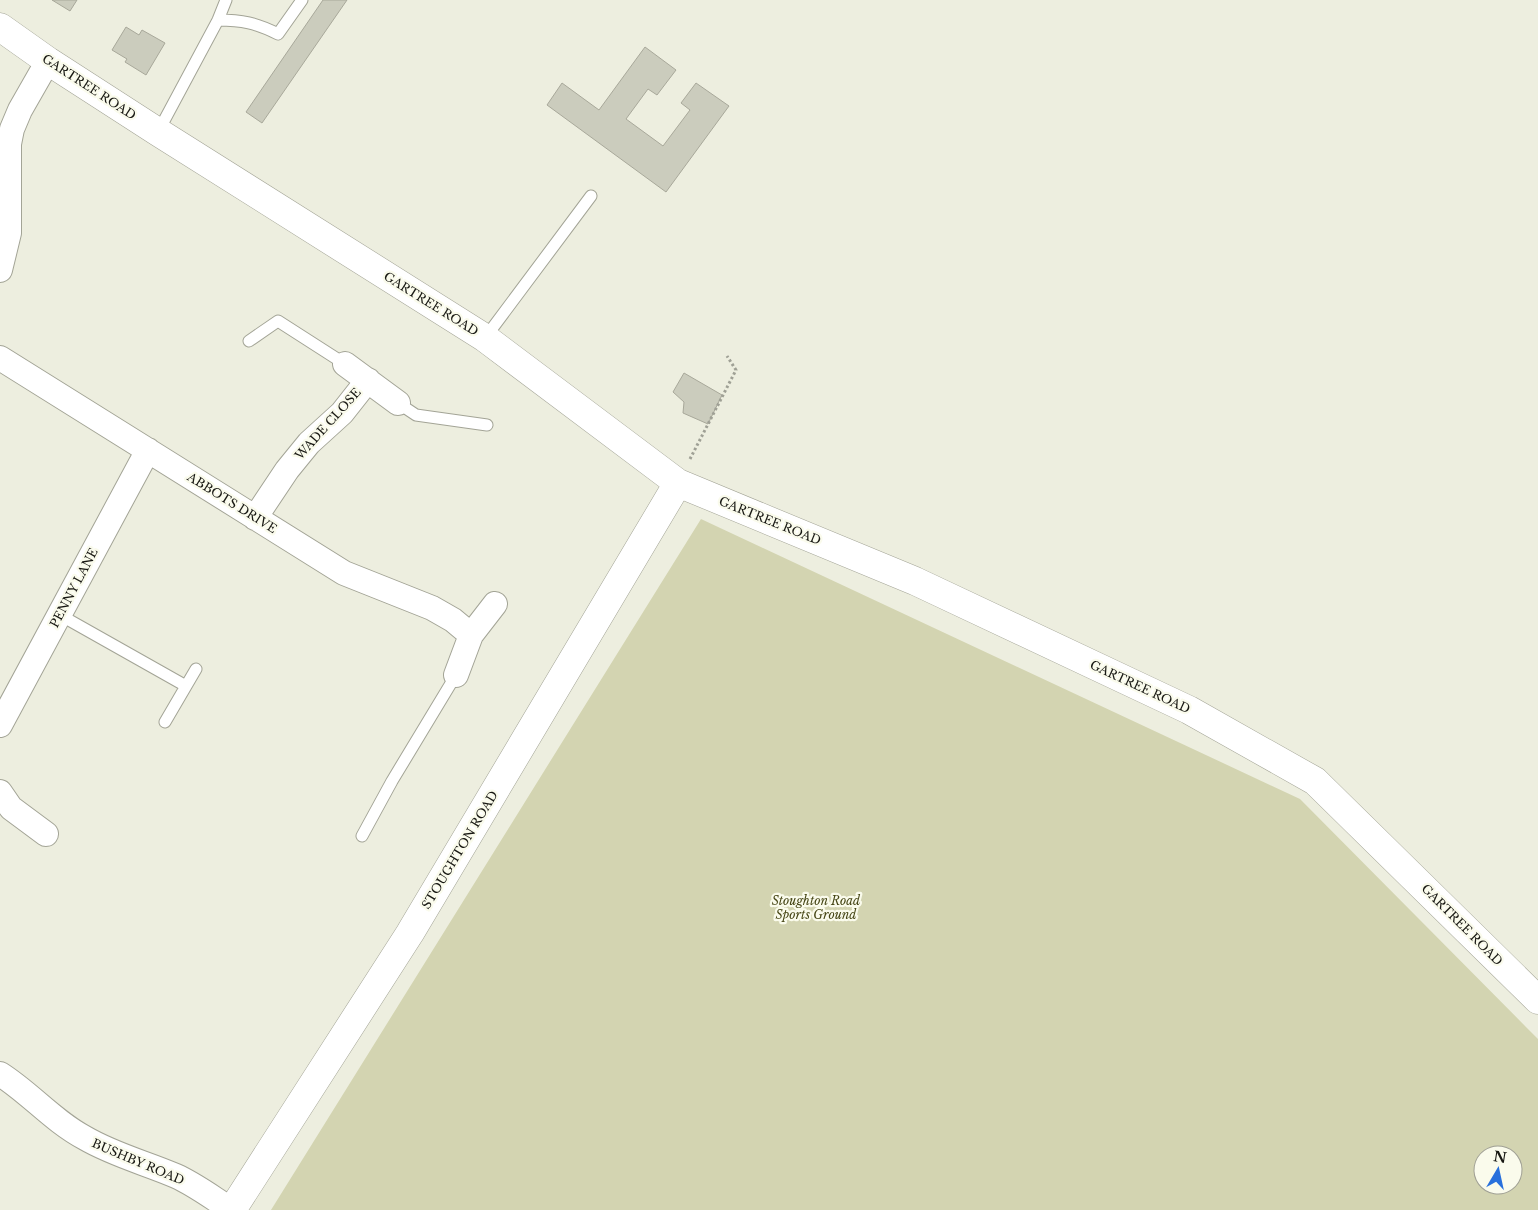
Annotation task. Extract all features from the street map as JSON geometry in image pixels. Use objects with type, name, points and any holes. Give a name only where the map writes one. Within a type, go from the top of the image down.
[{"type":"main road","name":"GARTREE ROAD","points":[[0,28],[158,132],[485,338],[678,483],[924,585],[1189,710],[1315,780],[1538,1000]]},
{"type":"main road","name":"STOUGHTON ROAD","points":[[232,1210],[410,933],[678,483]]},
{"type":"street","points":[[0,270],[9,233],[9,144],[12,129],[20,110],[48,61]]},
{"type":"street","name":"ABBOTS DRIVE","points":[[0,358],[344,573],[432,608],[453,620],[471,635]]},
{"type":"street","name":"WADE CLOSE","points":[[346,364],[398,403]]},
{"type":"street","name":"WADE CLOSE","points":[[255,518],[287,470],[309,442],[342,413],[368,380]]},
{"type":"street","name":"PENNY LANE","points":[[0,725],[148,450]]},
{"type":"street","points":[[456,675],[471,635],[495,604]]},
{"type":"street","points":[[0,792],[11,808],[46,834]]},
{"type":"street","name":"BUSHBY ROAD","points":[[2,1078],[86,1139],[179,1177],[232,1210]]},
{"type":"lane","points":[[158,132],[218,20],[226,0]]},
{"type":"lane","points":[[218,20],[242,20],[262,26],[278,34],[302,0]]},
{"type":"lane","points":[[485,338],[591,196]]},
{"type":"lane","points":[[249,341],[278,321],[346,364]]},
{"type":"lane","points":[[398,403],[416,415],[487,425]]},
{"type":"lane","points":[[60,615],[186,686]]},
{"type":"lane","points":[[165,722],[196,669]]},
{"type":"lane","points":[[362,836],[392,781],[456,675]]},
{"type":"path","points":[[678,483],[736,370],[727,356]]},
{"type":"green space","name":"Stoughton Road Sports Ground","points":[[701,519],[1300,799],[1538,1039],[1538,1210],[271,1210]]},
{"type":"building","points":[[52,0],[77,0],[70,11]]},
{"type":"building","points":[[323,0],[347,0],[262,123],[246,112]]},
{"type":"building","points":[[126,27],[139,35],[142,30],[165,43],[146,75],[125,62],[127,59],[112,50]]},
{"type":"building","points":[[645,47],[676,70],[657,95],[648,89],[626,119],[663,146],[690,110],[681,103],[696,83],[729,106],[666,192],[547,105],[562,83],[599,110]]},
{"type":"building","points":[[684,373],[722,395],[708,424],[683,413],[684,402],[673,392]]}]
